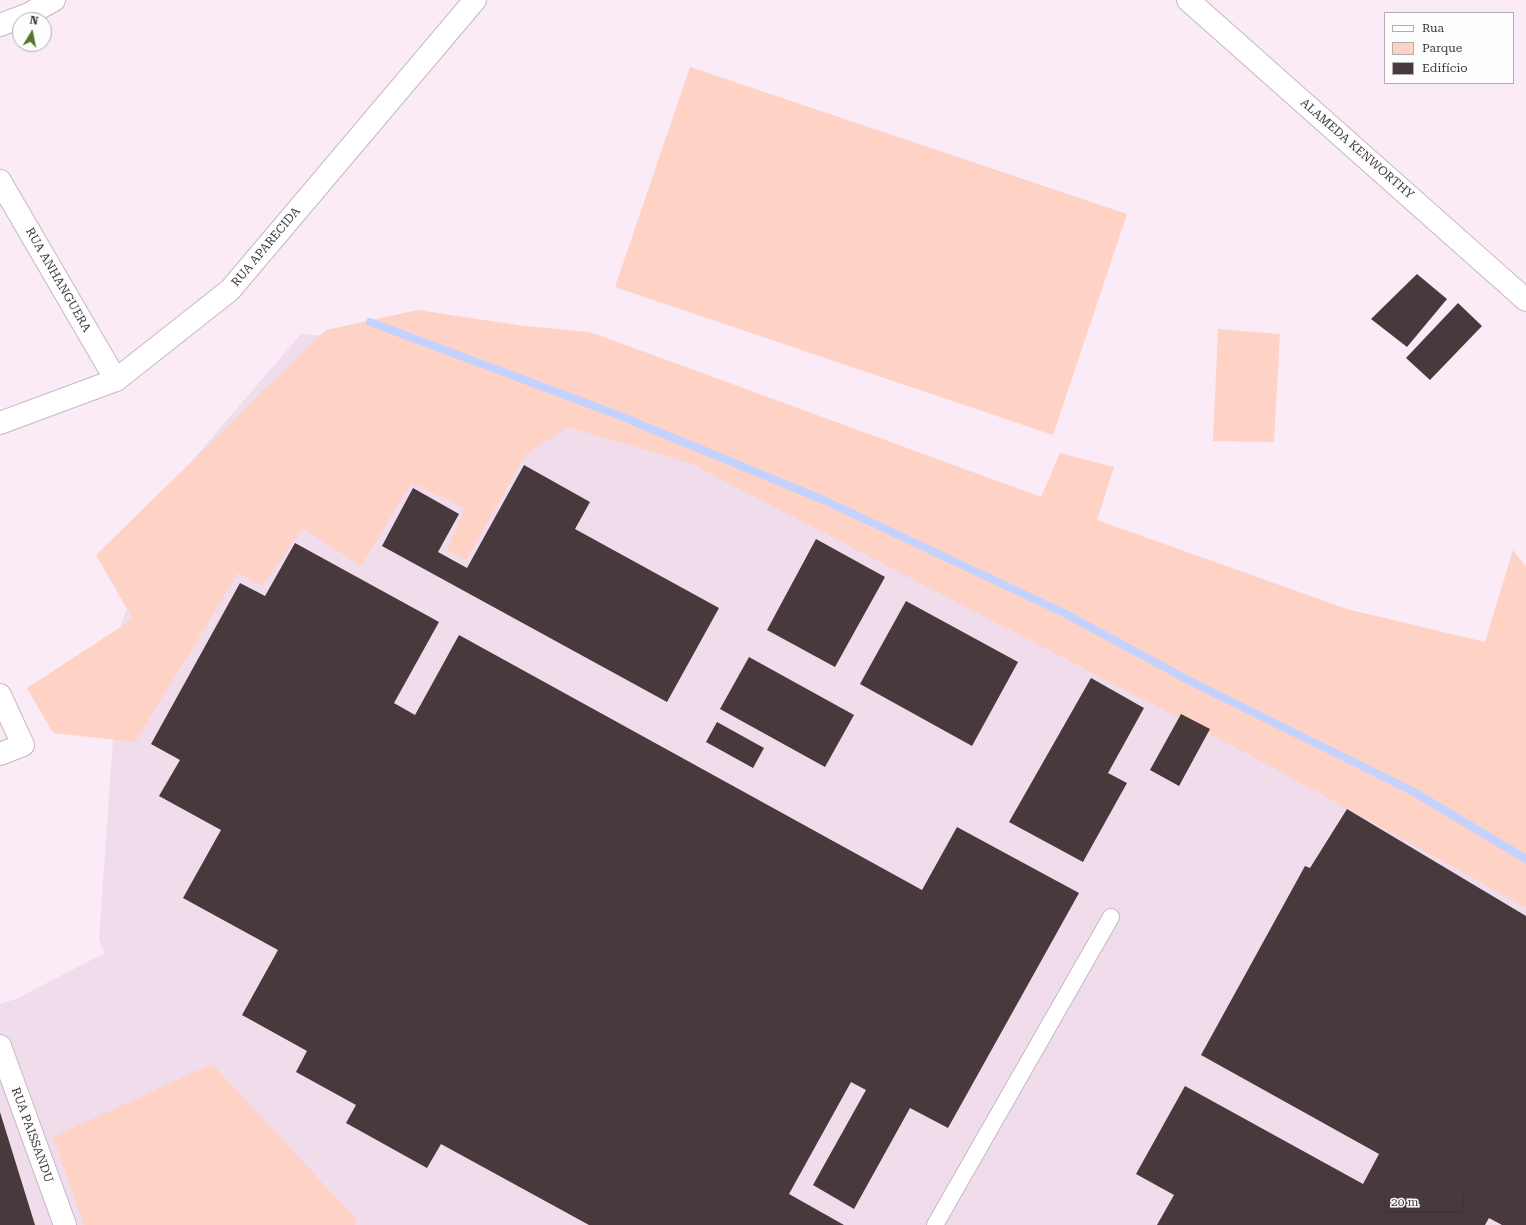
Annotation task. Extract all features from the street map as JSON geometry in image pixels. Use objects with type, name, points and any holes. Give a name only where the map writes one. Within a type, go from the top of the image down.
[{"type":"street","points":[[0,25],[29,14],[54,0]]},
{"type":"street","name":"RUA APARECIDA","points":[[0,423],[116,380],[230,290],[475,0]]},
{"type":"street","name":"ALAMEDA KENWORTHY","points":[[1188,0],[1526,300]]},
{"type":"street","name":"RUA ANHANGUERA","points":[[0,181],[116,380]]},
{"type":"street","points":[[0,695],[23,745],[0,754]]},
{"type":"street","name":"RUA PAISSANDU","points":[[0,1046],[64,1225]]},
{"type":"lane","points":[[935,1225],[1111,917]]},
{"type":"shaded area","points":[[301,334],[541,353],[1526,804],[1526,1225],[0,1225],[0,1004],[16,999],[105,953],[99,940],[121,624],[185,469]]},
{"type":"green space","points":[[690,67],[1127,214],[1053,435],[615,287]]},
{"type":"green space","points":[[418,310],[524,326],[590,332],[1041,497],[1060,453],[1114,467],[1097,520],[1347,609],[1485,642],[1513,550],[1526,567],[1526,907],[1250,755],[690,463],[568,427],[526,454],[466,560],[447,550],[465,508],[411,483],[361,566],[303,528],[262,586],[238,573],[135,742],[53,733],[27,688],[133,619],[96,555],[326,330]]},
{"type":"green space","points":[[1218,329],[1280,334],[1274,442],[1213,441]]},
{"type":"green space","points":[[212,1064],[357,1220],[355,1225],[84,1225],[53,1137]]},
{"type":"building","points":[[1417,274],[1447,299],[1407,347],[1371,319]]},
{"type":"building","points":[[1458,303],[1482,326],[1430,380],[1406,358]]},
{"type":"building","points":[[524,465],[590,502],[575,529],[719,608],[667,702],[382,546],[413,488],[459,514],[438,552],[467,568]]},
{"type":"building","points":[[816,539],[885,577],[835,667],[767,630]]},
{"type":"building","points":[[295,543],[439,622],[394,703],[415,715],[459,635],[922,890],[957,827],[1079,893],[948,1128],[910,1108],[854,1209],[813,1185],[866,1090],[851,1082],[789,1194],[844,1225],[589,1225],[441,1144],[427,1168],[346,1123],[356,1105],[296,1072],[307,1051],[242,1015],[278,950],[183,898],[221,830],[159,796],[180,760],[151,744],[240,583],[265,596]]},
{"type":"building","points":[[906,601],[1018,662],[972,746],[860,684]]},
{"type":"building","points":[[749,657],[854,715],[825,767],[720,709]]},
{"type":"building","points":[[1091,678],[1144,708],[1108,773],[1127,783],[1083,862],[1009,822]]},
{"type":"building","points":[[1181,714],[1210,729],[1179,786],[1150,770]]},
{"type":"building","points":[[717,722],[764,748],[753,768],[706,742]]},
{"type":"building","points":[[1347,809],[1526,916],[1526,1225],[1502,1225],[1489,1218],[1485,1225],[1157,1225],[1174,1195],[1136,1174],[1185,1086],[1363,1184],[1379,1154],[1201,1055],[1305,866],[1310,868]]},
{"type":"building","points":[[0,1112],[35,1225],[0,1225]]},
{"type":"waterway","points":[[370,322],[618,415],[826,501],[1066,614],[1188,680],[1414,792],[1526,859]]}]
